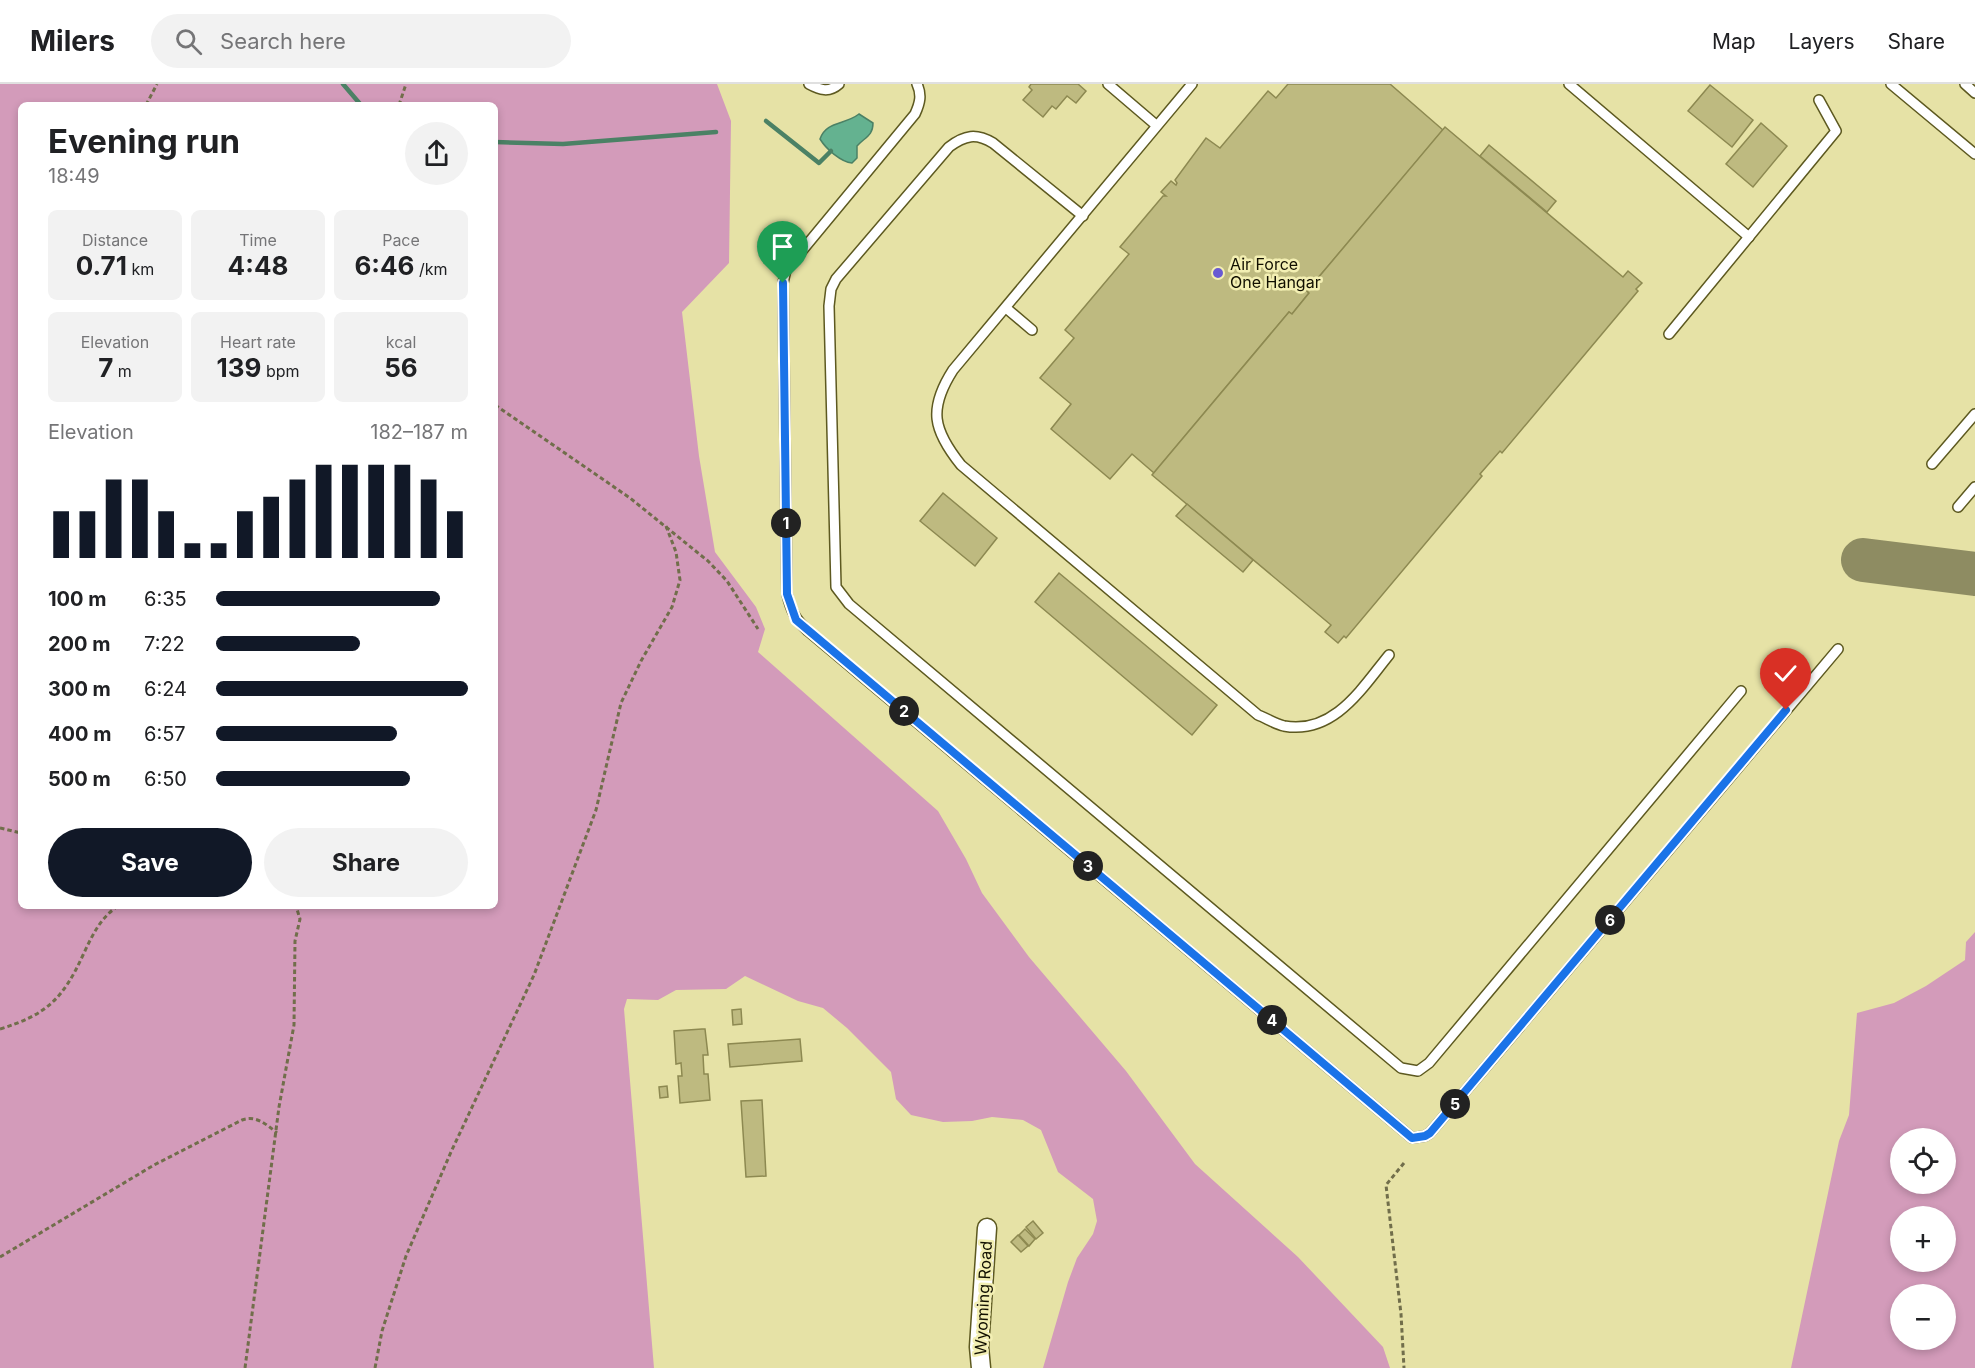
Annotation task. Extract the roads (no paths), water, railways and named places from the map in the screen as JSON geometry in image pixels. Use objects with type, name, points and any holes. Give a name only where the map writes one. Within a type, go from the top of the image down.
[{"type":"street","name":"Wyoming Road","points":[[981,1368],[979,1347],[987,1228]]},
{"type":"lane","points":[[809,84],[828,90],[839,84]]},
{"type":"lane","points":[[917,84],[920,90],[920,103],[915,114],[794,257],[786,270],[783,283],[787,594],[791,610],[796,620],[808,631],[1412,1138],[1430,1133],[1838,649]]},
{"type":"lane","points":[[1108,84],[1156,125]]},
{"type":"lane","points":[[1192,84],[953,370],[942,387],[936,406],[941,436],[945,445],[961,465],[1258,715],[1282,726],[1316,724],[1333,717],[1344,709],[1389,655]]},
{"type":"lane","points":[[1569,84],[1749,237]]},
{"type":"lane","points":[[1891,84],[1975,154]]},
{"type":"lane","points":[[1965,84],[1975,93]]},
{"type":"lane","points":[[1669,334],[1836,131],[1819,99]]},
{"type":"lane","points":[[1083,216],[993,143],[982,136],[970,136],[959,139],[949,147],[836,279],[831,289],[829,306],[836,587],[842,597],[858,612],[1401,1068],[1418,1071],[1429,1063],[1741,691]]},
{"type":"lane","points":[[1005,308],[1032,330]]},
{"type":"lane","points":[[1932,464],[1975,414]]},
{"type":"lane","points":[[1958,507],[1975,487]]},
{"type":"waterway","points":[[343,84],[358,102]]},
{"type":"waterway","points":[[766,121],[819,163],[831,151]]},
{"type":"waterway","points":[[498,142],[563,144],[716,132]]},
{"type":"place","name":"Air Force One Hangar","points":[[1218,273]]}]
